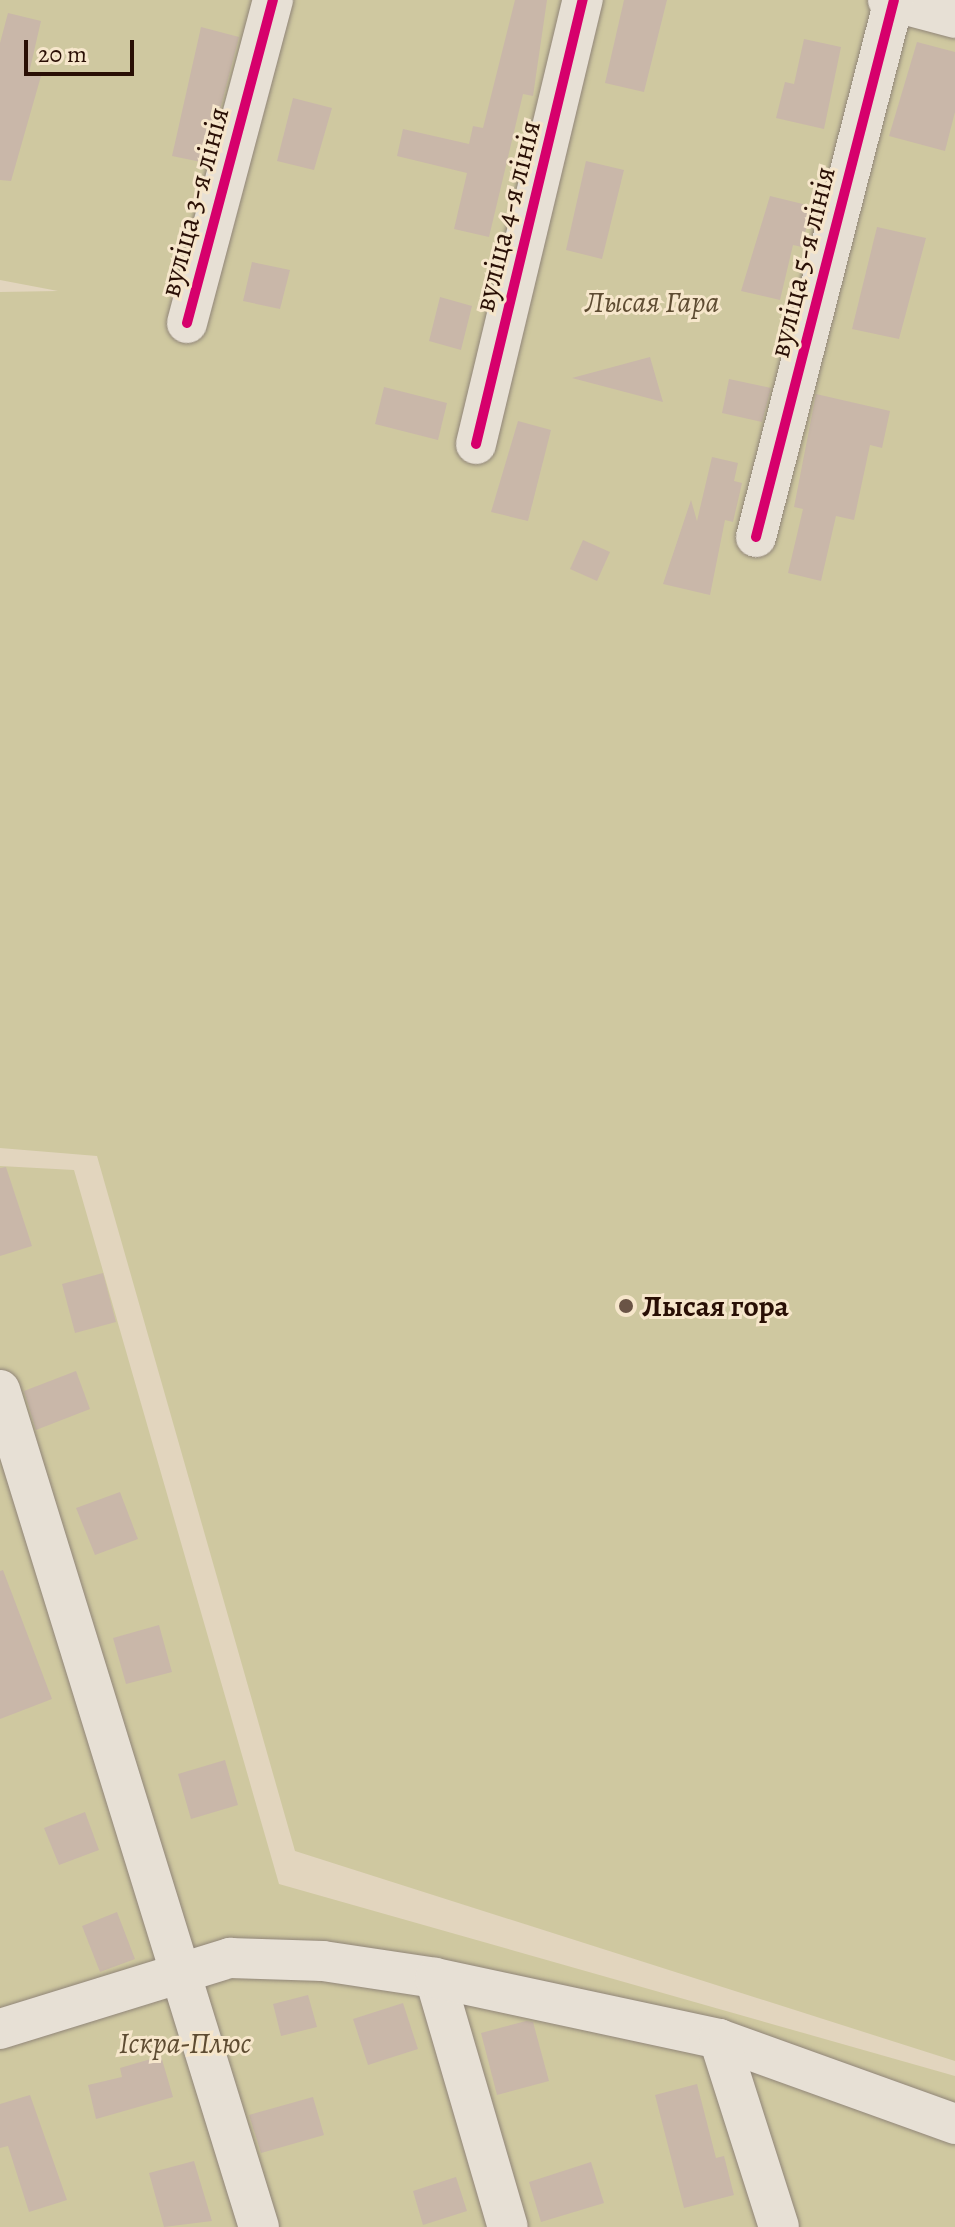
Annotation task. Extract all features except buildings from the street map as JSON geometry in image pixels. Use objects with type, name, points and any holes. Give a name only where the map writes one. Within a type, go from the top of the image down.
[{"type":"street","name":"вуліца 3-я лінія","points":[[187,323],[273,0]]},
{"type":"street","name":"вуліца 4-я лінія","points":[[476,444],[583,0]]},
{"type":"street","points":[[892,0],[955,18]]},
{"type":"street","name":"вуліца 5-я лінія","points":[[756,537],[892,0]]},
{"type":"street","points":[[0,1390],[259,2227]]},
{"type":"street","points":[[0,2029],[230,1958],[292,1960],[435,1978],[719,2039],[955,2124]]},
{"type":"street","points":[[435,1978],[508,2227]]},
{"type":"street","points":[[719,2039],[779,2227]]},
{"type":"green space","name":"Лысая Гара","points":[[0,0],[955,0],[955,2061],[295,1851],[97,1156],[0,1148],[0,292],[58,291],[0,280]]},
{"type":"green space","name":"Іскра-Плюс","points":[[0,1166],[74,1170],[279,1884],[955,2076],[955,2227],[0,2227]]},
{"type":"cycle path","points":[[187,323],[273,0]]},
{"type":"cycle path","points":[[476,444],[583,0]]},
{"type":"cycle path","points":[[756,537],[894,0]]},
{"type":"place","name":"Лысая гора","points":[[626,1306]]}]
